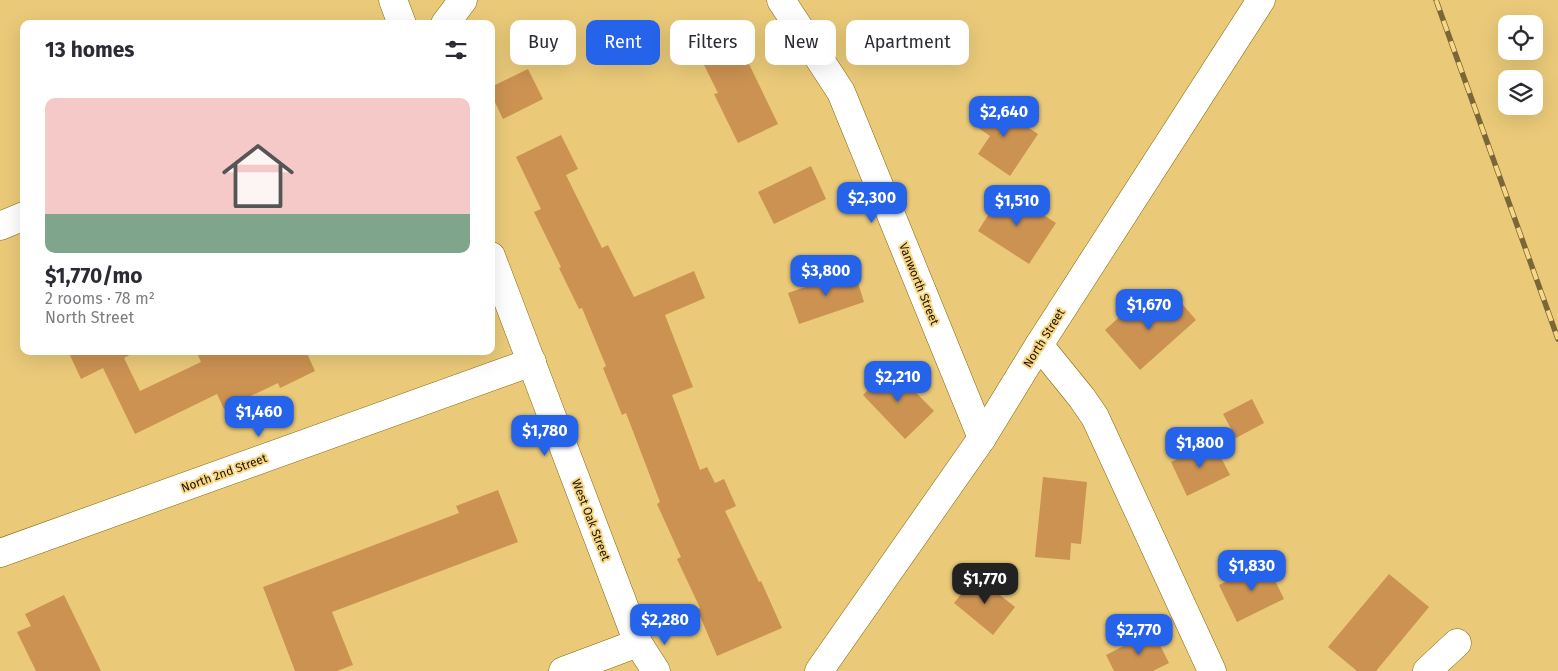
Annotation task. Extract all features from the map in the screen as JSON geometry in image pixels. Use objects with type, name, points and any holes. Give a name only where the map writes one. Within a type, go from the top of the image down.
[{"type":"street","points":[[393,0],[400,20]]},
{"type":"street","points":[[448,20],[463,0]]},
{"type":"street","name":"Vanworth Street","points":[[781,0],[840,92],[982,438]]},
{"type":"street","name":"North Street","points":[[819,671],[982,438],[1039,345],[1261,0]]},
{"type":"street","points":[[0,226],[20,218]]},
{"type":"street","name":"West Oak Street","points":[[495,266],[638,643],[656,671]]},
{"type":"street","points":[[1039,345],[1095,417],[1212,671]]},
{"type":"street","name":"North 2nd Street","points":[[0,553],[532,362]]},
{"type":"street","points":[[563,671],[638,643]]},
{"type":"street","name":"West Oak Street","points":[[638,643],[639,671]]},
{"type":"street","points":[[1427,671],[1457,643]]},
{"type":"building","points":[[704,65],[749,65],[778,124],[738,143],[714,94],[718,93]]},
{"type":"building","points":[[528,69],[543,99],[503,119],[495,102],[495,85]]},
{"type":"building","points":[[988,101],[1038,134],[1010,176],[978,154],[990,136],[973,124]]},
{"type":"building","points":[[561,135],[578,169],[566,175],[602,248],[608,245],[634,297],[694,271],[705,298],[665,315],[693,387],[672,395],[700,470],[707,467],[715,483],[724,479],[736,506],[725,511],[759,582],[761,581],[782,628],[717,656],[697,609],[700,608],[677,559],[681,557],[657,504],[660,502],[626,413],[622,415],[603,368],[606,366],[582,308],[579,309],[534,212],[541,209],[516,157]]},
{"type":"building","points":[[811,166],[826,199],[774,224],[758,192]]},
{"type":"building","points":[[1004,190],[1056,223],[1029,264],[978,231]]},
{"type":"building","points":[[854,270],[864,302],[799,324],[788,293]]},
{"type":"building","points":[[1178,299],[1196,320],[1140,370],[1105,330],[1136,302],[1153,321]]},
{"type":"building","points":[[70,355],[130,355],[124,358],[140,391],[201,362],[198,355],[308,355],[315,371],[280,388],[278,383],[224,409],[217,394],[135,434],[103,368],[81,379]]},
{"type":"building","points":[[891,367],[934,411],[905,439],[863,395]]},
{"type":"building","points":[[1252,399],[1264,423],[1236,438],[1223,414]]},
{"type":"building","points":[[1213,442],[1230,475],[1187,496],[1171,462]]},
{"type":"building","points":[[1043,477],[1087,482],[1081,544],[1071,543],[1070,560],[1035,557]]},
{"type":"building","points":[[498,490],[518,542],[332,612],[353,665],[337,671],[295,671],[263,587],[459,513],[456,506]]},
{"type":"building","points":[[1266,562],[1284,599],[1237,622],[1219,585]]},
{"type":"building","points":[[1389,574],[1429,607],[1376,671],[1357,671],[1328,647]]},
{"type":"building","points":[[976,576],[1015,607],[993,635],[954,603]]},
{"type":"building","points":[[64,595],[101,671],[36,671],[17,632],[31,626],[25,614]]},
{"type":"building","points":[[1153,631],[1169,663],[1153,671],[1114,671],[1106,655]]},
{"type":"railway","points":[[1436,0],[1558,339]]}]
